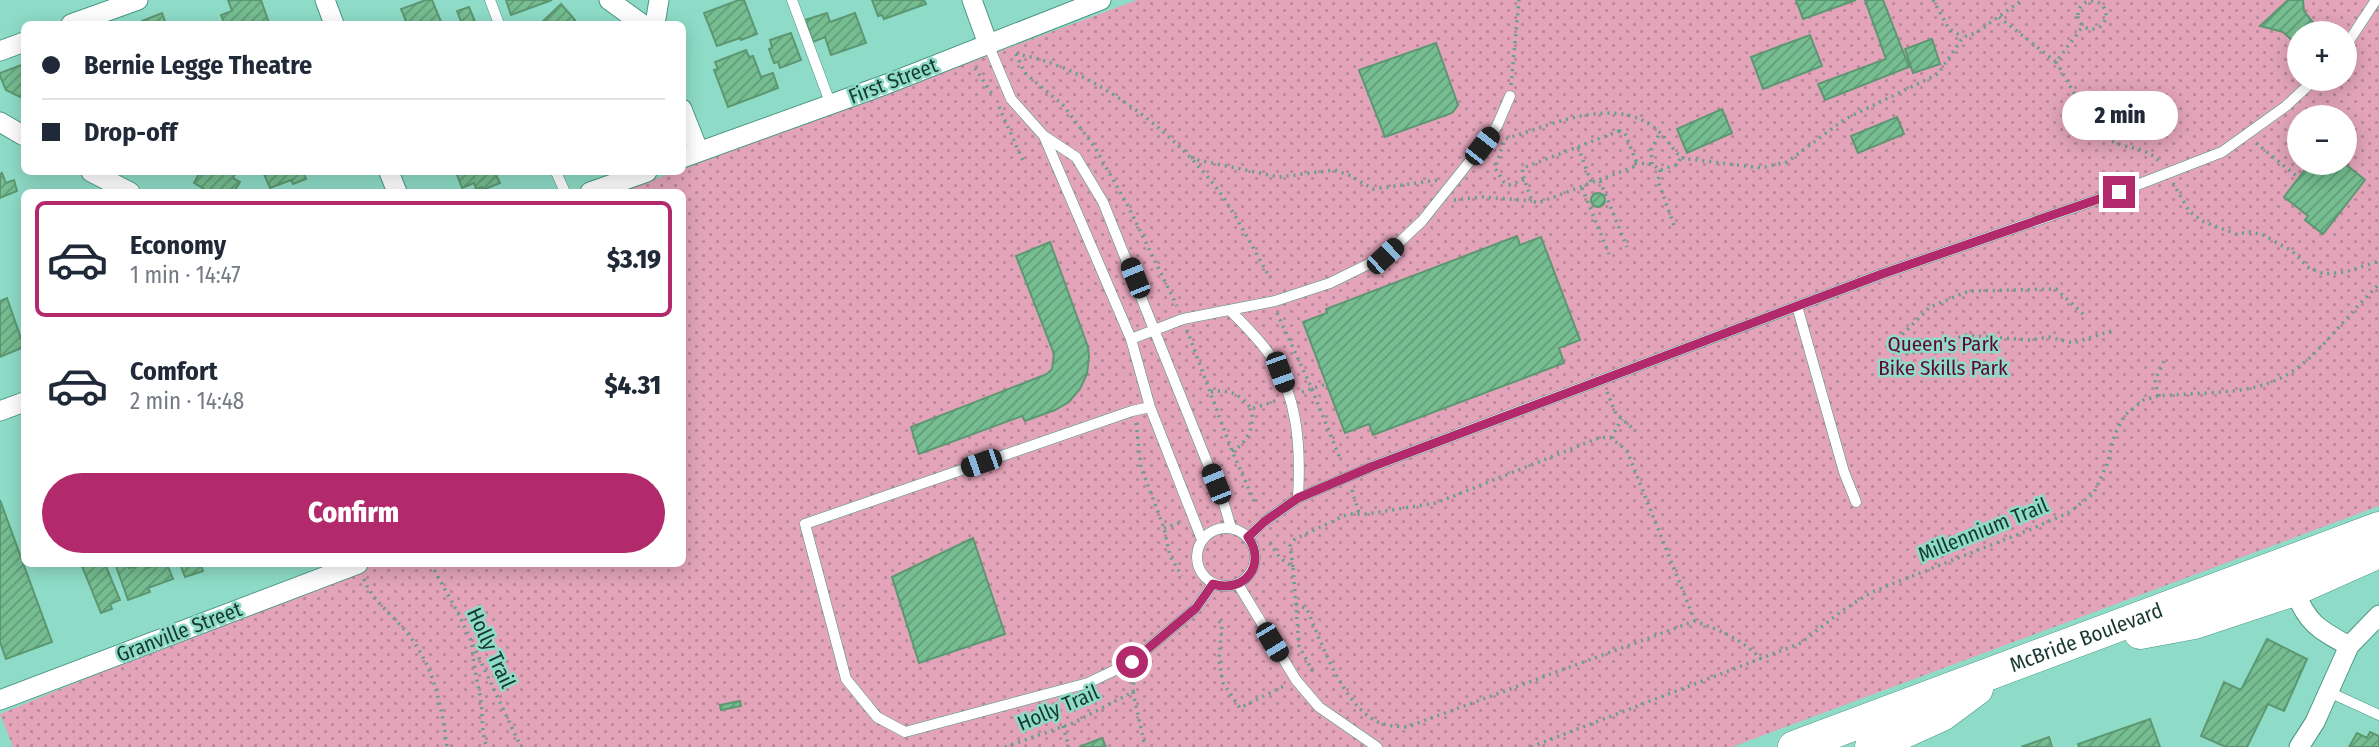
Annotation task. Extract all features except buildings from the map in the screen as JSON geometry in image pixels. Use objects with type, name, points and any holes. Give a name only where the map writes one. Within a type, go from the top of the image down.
[{"type":"main road","name":"McBride Boulevard","points":[[1794,747],[2379,528]]},
{"type":"main road","points":[[2060,647],[2194,623],[2294,590],[2379,552]]},
{"type":"main road","points":[[1871,747],[1942,715],[2010,665]]},
{"type":"street","points":[[79,21],[138,0]]},
{"type":"street","points":[[325,0],[333,21]]},
{"type":"street","points":[[610,0],[638,21]]},
{"type":"street","points":[[656,21],[659,0]]},
{"type":"street","points":[[972,0],[988,44]]},
{"type":"street","name":"First Street","points":[[691,155],[831,105],[1101,0]]},
{"type":"street","points":[[0,51],[21,43]]},
{"type":"street","points":[[0,122],[21,134]]},
{"type":"street","points":[[686,129],[691,155]]},
{"type":"street","points":[[97,175],[124,189]]},
{"type":"street","points":[[599,189],[638,175]]},
{"type":"street","points":[[0,411],[21,402]]},
{"type":"street","name":"Granville Street","points":[[0,700],[361,570]]},
{"type":"street","points":[[2294,590],[2302,610],[2318,629],[2349,646]]},
{"type":"street","points":[[2299,747],[2315,722],[2349,646],[2379,615]]},
{"type":"lane","points":[[490,0],[498,21]]},
{"type":"lane","points":[[792,0],[831,105]]},
{"type":"lane","points":[[2357,29],[2376,0]]},
{"type":"lane","points":[[988,44],[1011,99],[1044,135],[1076,157],[1103,202],[1156,329],[1231,528]]},
{"type":"lane","points":[[1248,537],[1298,498],[1371,467],[1797,306],[2131,188],[2222,152],[2286,106],[2302,91]]},
{"type":"lane","points":[[1131,339],[1183,319],[1275,301],[1330,283],[1385,256],[1422,221],[1497,126],[1510,96]]},
{"type":"lane","points":[[1044,135],[1131,339],[1150,407],[1202,540]]},
{"type":"lane","points":[[1797,306],[1844,472],[1856,502]]},
{"type":"lane","points":[[1230,310],[1267,351],[1280,372],[1298,435],[1298,498]]},
{"type":"lane","points":[[1150,407],[805,524],[846,679],[877,717],[905,732],[1088,683],[1132,662],[1196,608],[1213,584]]},
{"type":"lane","points":[[1231,528],[1248,537],[1255,551],[1254,567],[1245,580],[1238,584],[1221,586],[1205,578],[1199,569],[1198,550],[1202,540],[1214,530],[1231,528]]},
{"type":"lane","points":[[1238,584],[1296,680],[1319,707],[1377,747]]},
{"type":"lane","points":[[2329,692],[2379,715]]},
{"type":"path","points":[[1510,96],[1519,0]]},
{"type":"path","points":[[1933,0],[1950,29],[1963,37]]},
{"type":"path","points":[[1524,180],[1509,185],[1495,168],[1505,139],[1594,113],[1630,114],[1642,120],[1659,133],[1681,158],[1761,168],[1787,162],[1845,118],[1938,74],[1963,37],[1976,33],[2022,0]]},
{"type":"path","points":[[2092,0],[2100,2],[2105,8],[2106,19],[2102,26],[2095,29],[2083,26],[2078,19],[2081,5],[2092,0]]},
{"type":"path","points":[[2000,17],[2056,62],[2093,124],[2106,138],[2151,152],[2162,165]]},
{"type":"path","points":[[2056,62],[2083,26]]},
{"type":"path","points":[[1016,54],[1036,57],[1100,86],[1154,125],[1189,156],[1221,195],[1270,278]]},
{"type":"path","points":[[972,60],[993,95]]},
{"type":"path","points":[[998,106],[1024,163]]},
{"type":"path","points":[[1532,201],[1522,173],[1523,168],[1578,146],[1619,131],[1625,133],[1635,163]]},
{"type":"path","points":[[1652,164],[1651,150],[1659,133]]},
{"type":"path","points":[[2247,134],[2299,178]]},
{"type":"path","points":[[1578,146],[1592,184]]},
{"type":"path","points":[[1189,156],[1279,177],[1335,170],[1351,176],[1373,190],[1456,177]]},
{"type":"path","points":[[1660,170],[1676,165],[1681,158]]},
{"type":"path","points":[[1635,163],[1652,164],[1660,170]]},
{"type":"path","points":[[1444,193],[1455,200],[1483,197],[1538,203],[1600,181],[1633,167],[1635,163]]},
{"type":"path","points":[[1660,170],[1658,181],[1675,228]]},
{"type":"path","points":[[2171,180],[2189,211],[2202,221],[2236,234],[2250,232],[2263,235],[2292,251],[2309,268],[2325,274],[2345,272],[2379,261]]},
{"type":"path","points":[[1600,181],[1627,247]]},
{"type":"path","points":[[1582,188],[1609,254]]},
{"type":"path","name":"Millennium Trail","points":[[1531,747],[1801,643],[1843,610],[1872,592],[2070,512],[2094,494],[2125,415],[2144,400],[2158,396],[2247,389],[2284,377],[2320,350],[2379,284]]},
{"type":"path","points":[[2083,314],[2056,289],[1969,291],[1930,307],[1902,335],[1908,355],[1939,348],[1964,335],[2030,340],[2049,337],[2073,343],[2111,331]]},
{"type":"path","points":[[1277,313],[1312,388],[1341,461]]},
{"type":"path","points":[[1182,336],[1187,329],[1232,451],[1256,505]]},
{"type":"path","points":[[2158,396],[2155,380],[2165,359]]},
{"type":"path","points":[[1251,410],[1326,384]]},
{"type":"path","points":[[1211,393],[1220,390],[1233,393],[1244,400],[1251,410],[1251,430],[1232,451]]},
{"type":"path","points":[[1607,392],[1616,414],[1636,431]]},
{"type":"path","points":[[1611,438],[1622,419]]},
{"type":"path","points":[[1136,423],[1141,467],[1164,528],[1170,556],[1182,576]]},
{"type":"path","points":[[1310,672],[1312,670],[1299,646],[1290,547],[1295,539],[1348,514],[1436,503],[1601,437],[1611,438],[1627,452],[1695,621]]},
{"type":"path","points":[[1353,494],[1359,514]]},
{"type":"path","points":[[1244,499],[1253,496]]},
{"type":"path","points":[[1164,528],[1184,522]]},
{"type":"path","points":[[1270,543],[1280,558],[1293,567]]},
{"type":"path","name":"Holly Trail","points":[[433,567],[522,747]]},
{"type":"path","points":[[361,570],[368,590],[409,635],[428,665],[439,693],[447,747]]},
{"type":"path","points":[[1296,604],[1307,610],[1332,668],[1354,701],[1370,718],[1388,726],[1408,727],[1695,621],[1747,644],[1761,659]]},
{"type":"path","points":[[1219,621],[1222,624],[1219,660],[1223,684],[1240,708],[1284,686]]},
{"type":"path","points":[[472,643],[482,730],[487,747]]},
{"type":"path","points":[[1132,662],[1133,692],[1145,747]]},
{"type":"path","name":"Holly Trail","points":[[1005,747],[1063,726],[1133,692]]},
{"type":"path","points":[[1063,726],[1069,747]]},
{"type":"green space","name":"Queen's Park Bike Skills Park","points":[[1137,0],[2379,0],[2379,506],[1732,747],[13,747],[0,714],[356,567],[686,567],[686,189],[627,189],[667,175],[686,175],[686,168]]},
{"type":"route","points":[[1132,662],[1196,608],[1213,584],[1230,587],[1245,580],[1254,567],[1255,559],[1255,551],[1248,537],[1298,498],[1371,467],[1882,274],[2119,192]]}]
